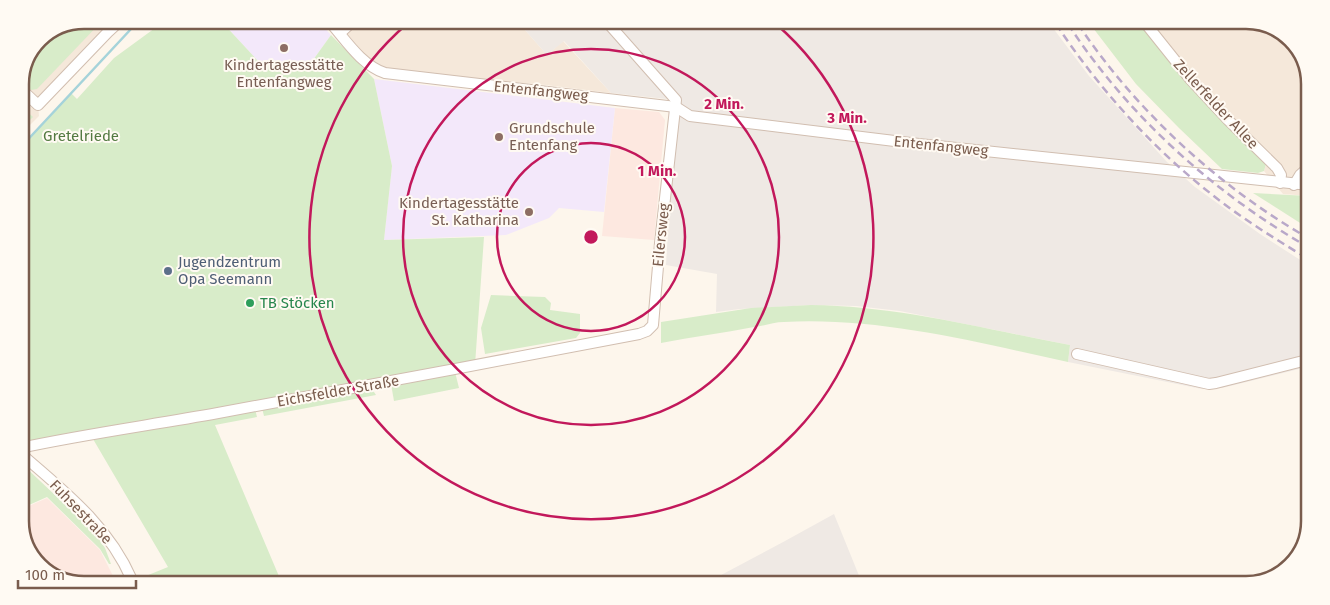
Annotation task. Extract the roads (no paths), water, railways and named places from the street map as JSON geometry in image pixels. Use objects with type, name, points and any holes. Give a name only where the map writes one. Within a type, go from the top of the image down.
[{"type":"street","points":[[29,96],[38,105],[111,29]]},
{"type":"street","name":"Entenfangweg","points":[[336,29],[366,63],[375,70],[385,73],[676,107],[690,116],[919,144],[1301,185]]},
{"type":"street","points":[[340,33],[344,29]]},
{"type":"street","points":[[613,29],[676,100],[676,107]]},
{"type":"street","name":"Zellerfelder Allee","points":[[1150,29],[1190,78],[1228,120],[1277,168],[1281,176],[1280,183]]},
{"type":"street","name":"Eilersweg","points":[[653,325],[660,243],[676,107]]},
{"type":"street","points":[[1294,185],[1301,174]]},
{"type":"street","name":"Eichsfelder Straße","points":[[29,446],[639,334],[647,331],[653,325]]},
{"type":"street","points":[[1078,354],[1209,384],[1301,362]]},
{"type":"street","name":"Fuhsestraße","points":[[29,461],[74,501],[98,526],[112,542],[130,576]]},
{"type":"waterway","points":[[29,138],[131,29]]},
{"type":"railway","points":[[1059,29],[1107,93],[1167,156],[1234,211],[1301,255]]},
{"type":"railway","points":[[1072,29],[1118,90],[1175,150],[1239,202],[1301,243]]},
{"type":"railway","points":[[1082,29],[1126,87],[1181,144],[1242,195],[1301,234]]},
{"type":"place","name":"Kindertagesstätte Entenfangweg","points":[[284,48]]},
{"type":"place","name":"Grundschule Entenfang","points":[[499,137]]},
{"type":"place","name":"Kindertagesstätte St. Katharina","points":[[529,212]]},
{"type":"place","name":"Jugendzentrum Opa Seemann","points":[[168,271]]},
{"type":"place","name":"TB Stöcken","points":[[250,303]]},
{"type":"park label","name":"Gretelriede","points":[[81,136]]}]
